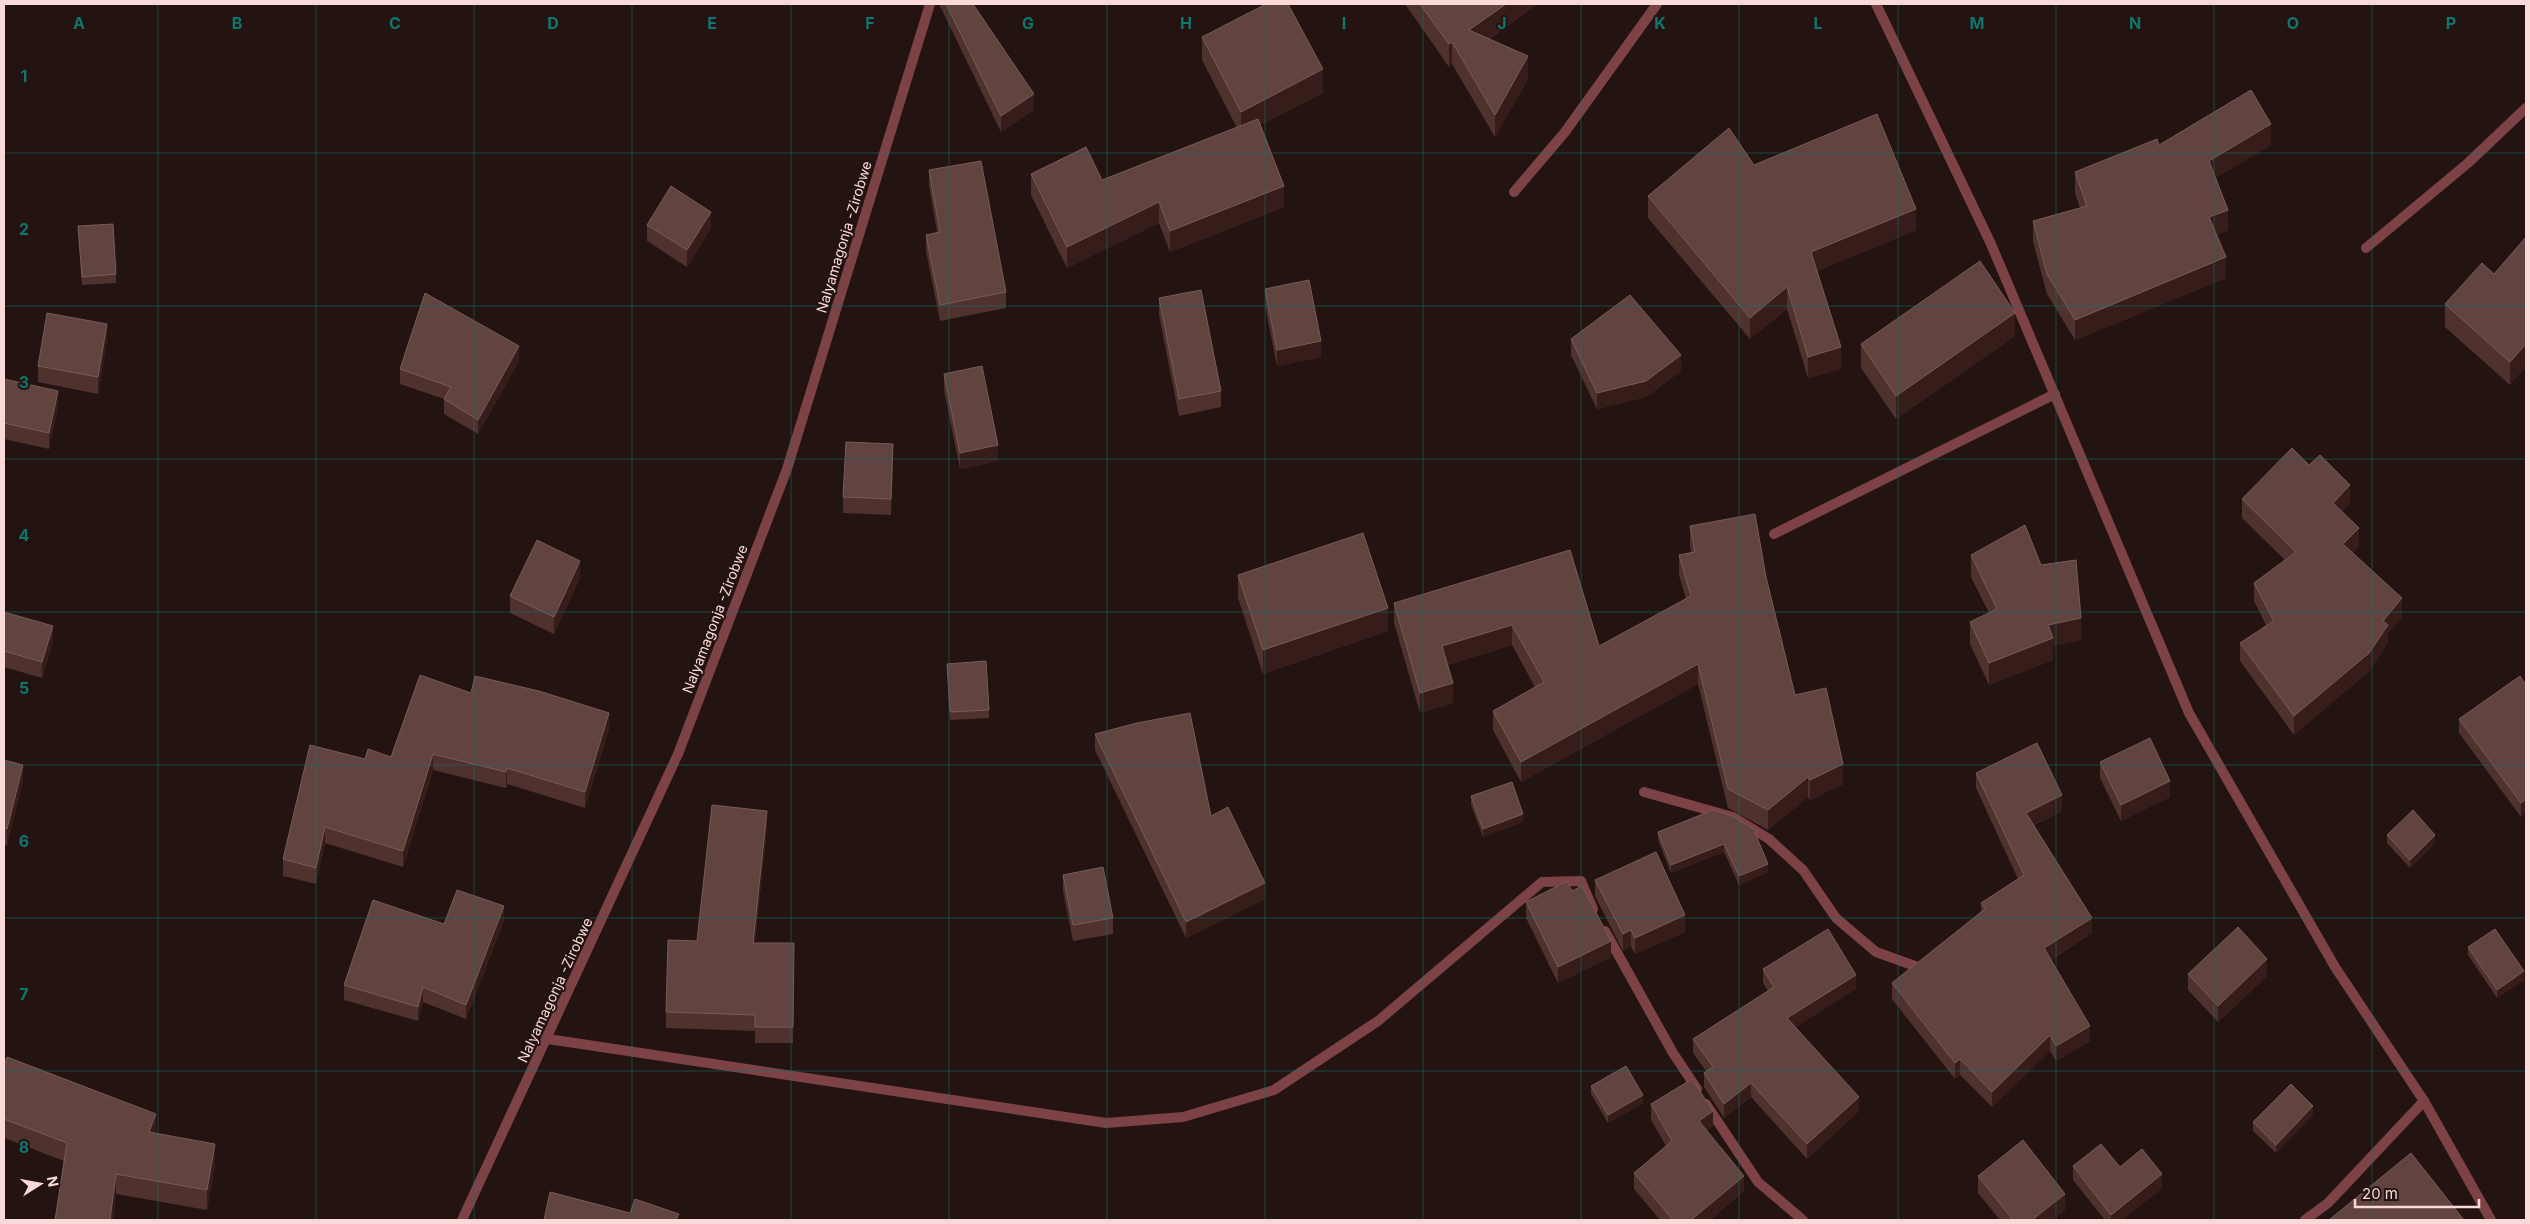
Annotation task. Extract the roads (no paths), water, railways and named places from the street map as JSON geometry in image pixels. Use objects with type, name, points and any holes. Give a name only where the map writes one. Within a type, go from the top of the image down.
[{"type":"street","name":"Nalyamagonja -Zirobwe","points":[[462,1220],[548,1039],[678,754],[787,469],[930,4]]},
{"type":"street","points":[[1514,192],[1565,132],[1658,4]]},
{"type":"street","points":[[1876,4],[1990,244],[2189,712],[2335,967],[2424,1101],[2491,1220]]},
{"type":"street","points":[[2366,248],[2468,163],[2526,108]]},
{"type":"street","points":[[1774,534],[2054,394]]},
{"type":"street","points":[[1644,792],[1733,817],[1769,839],[1803,870],[1836,918],[1876,952],[1915,966]]},
{"type":"street","points":[[548,1039],[1106,1123],[1183,1117],[1274,1090],[1378,1021],[1542,882],[1581,881],[1599,921],[1673,1053],[1758,1182],[1803,1220]]},
{"type":"street","points":[[2305,1220],[2328,1203],[2424,1101]]}]
